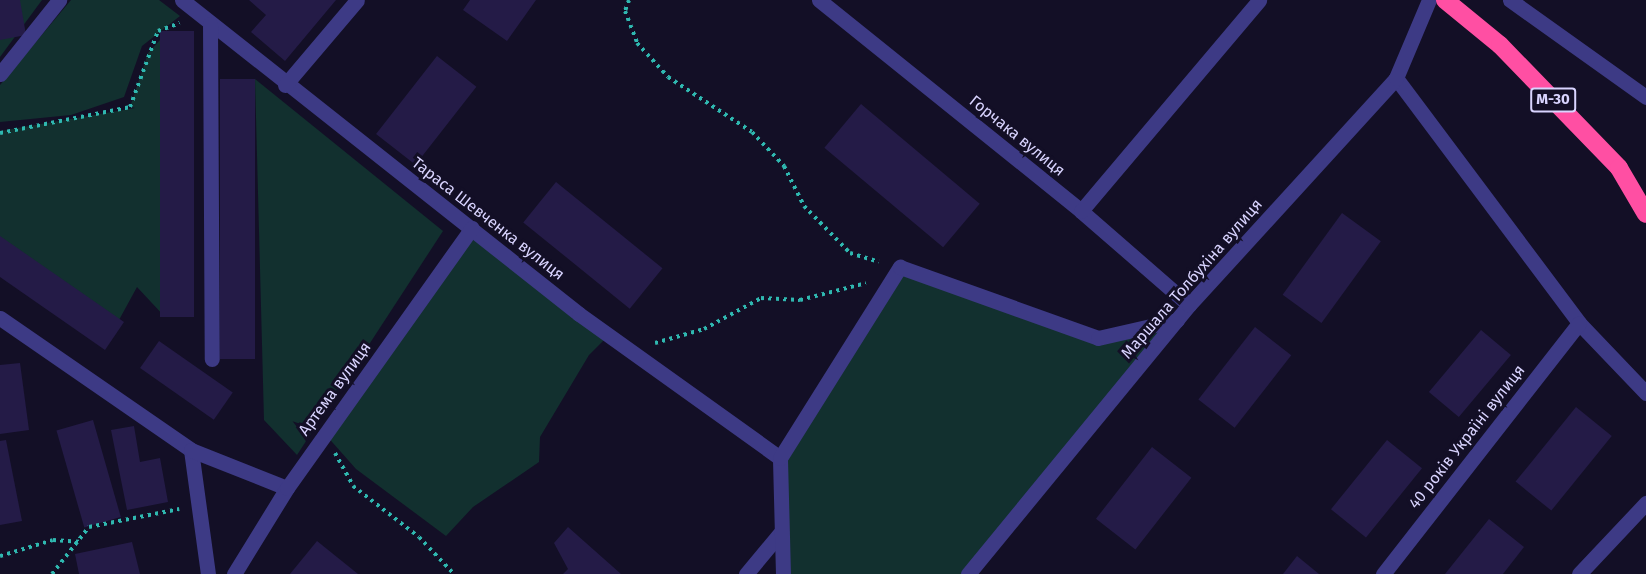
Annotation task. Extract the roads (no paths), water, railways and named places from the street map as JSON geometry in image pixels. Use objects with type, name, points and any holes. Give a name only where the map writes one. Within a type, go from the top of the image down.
[{"type":"highway","name":"М-30","points":[[1445,0],[1500,45],[1619,168],[1646,214]]},
{"type":"street","points":[[0,74],[59,0]]},
{"type":"street","name":"Тараса Шевченка вулиця","points":[[182,0],[285,85],[628,349],[780,458]]},
{"type":"street","points":[[285,85],[357,0]]},
{"type":"street","name":"Горчака вулиця","points":[[819,0],[1081,211],[1189,305]]},
{"type":"street","points":[[1081,211],[1259,0]]},
{"type":"street","name":"Маршала Толбухіна вулиця","points":[[968,574],[1189,305],[1396,78],[1429,0]]},
{"type":"street","points":[[1510,0],[1646,97]]},
{"type":"street","points":[[205,19],[212,359]]},
{"type":"street","points":[[1396,78],[1579,323],[1646,393]]},
{"type":"street","name":"Артема вулиця","points":[[234,574],[287,488],[472,228]]},
{"type":"street","points":[[783,574],[780,458],[897,273],[1098,338],[1177,320]]},
{"type":"street","points":[[0,318],[191,450],[287,488]]},
{"type":"street","name":"40 років Україні вулиця","points":[[1383,574],[1579,323]]},
{"type":"street","points":[[191,450],[208,574]]},
{"type":"street","points":[[1579,574],[1646,503]]},
{"type":"street","points":[[746,574],[781,532]]}]
